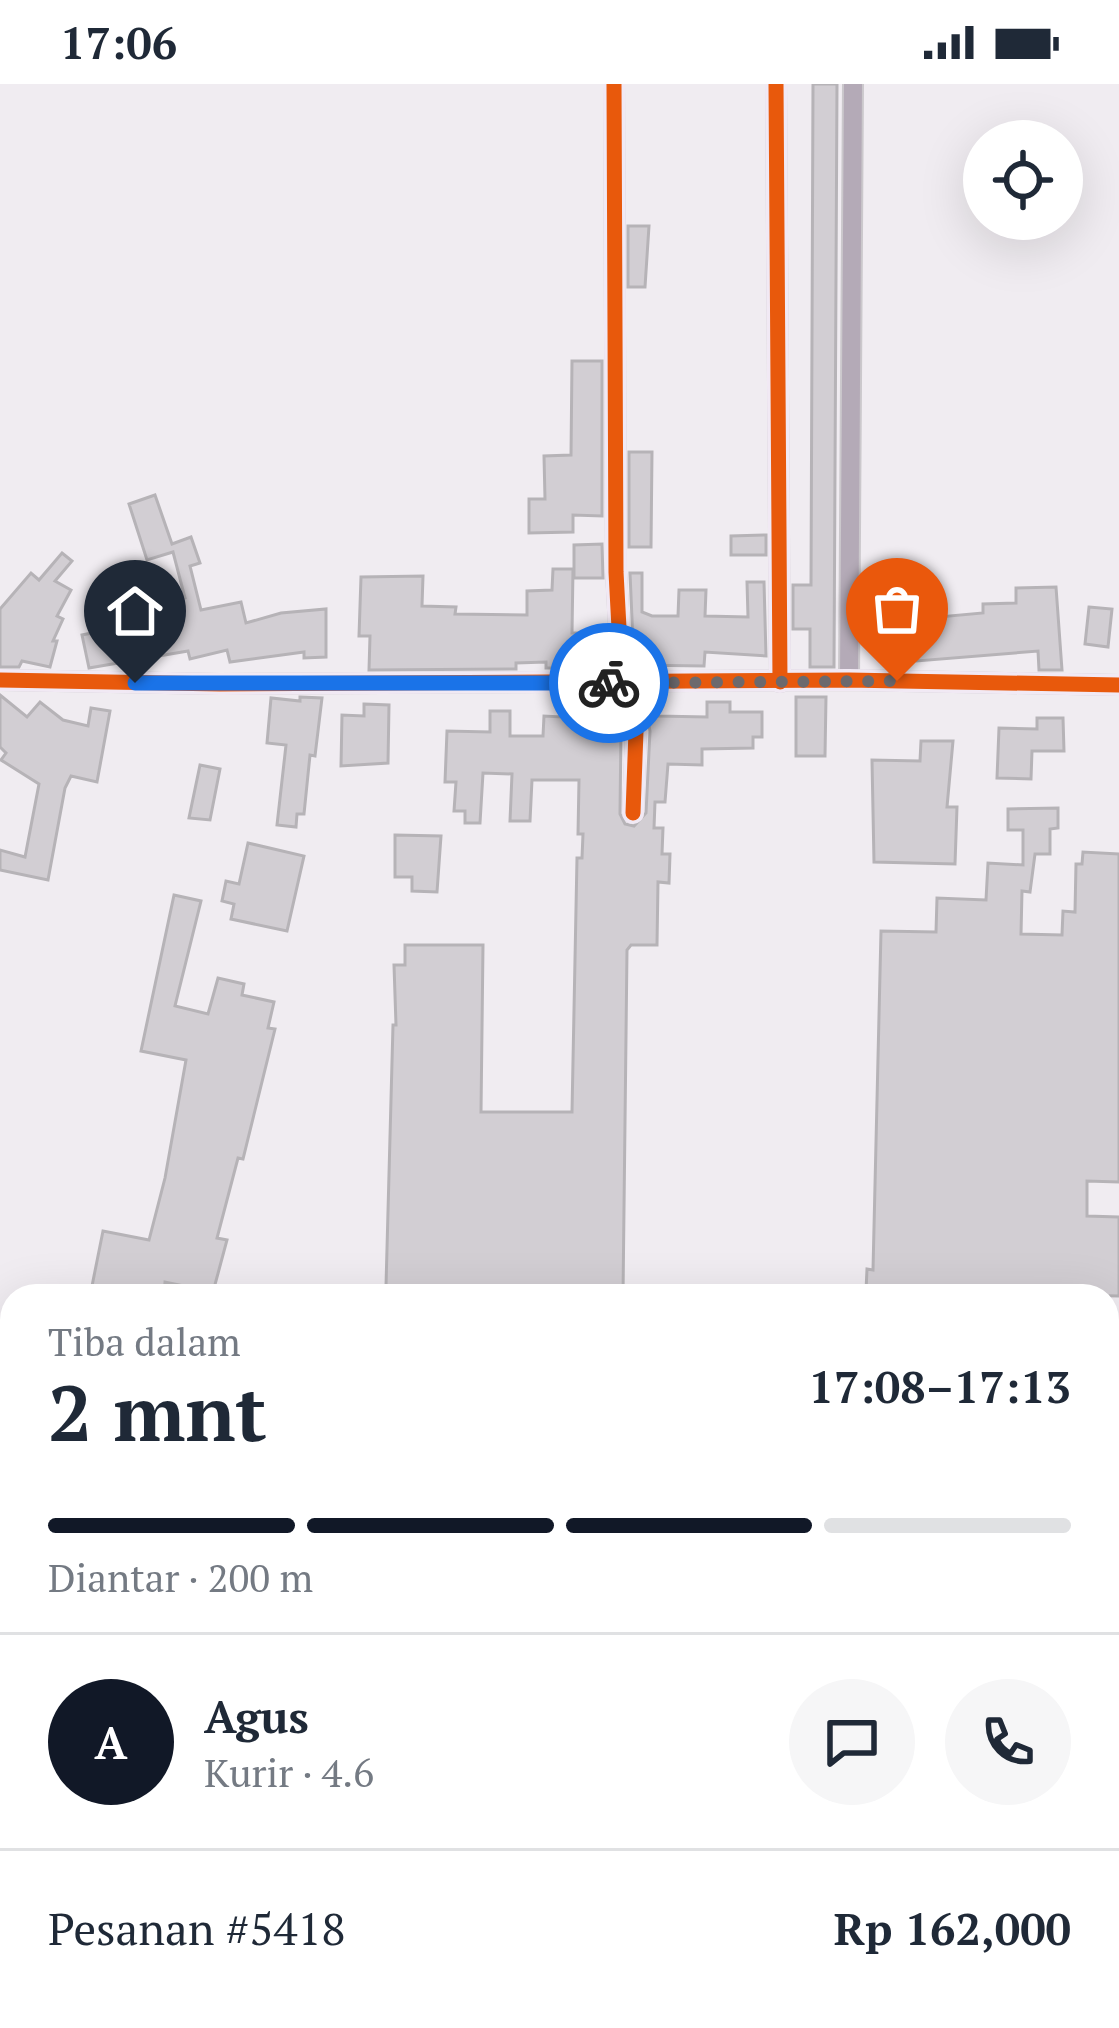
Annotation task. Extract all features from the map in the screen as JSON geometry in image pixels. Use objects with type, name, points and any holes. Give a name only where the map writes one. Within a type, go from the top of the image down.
[{"type":"street","points":[[614,84],[616,572],[622,684],[636,731],[633,813]]},
{"type":"street","points":[[776,84],[780,682]]},
{"type":"street","points":[[849,680],[853,84]]},
{"type":"street","points":[[0,680],[622,684],[849,680],[1119,685]]},
{"type":"building","points":[[813,84],[837,84],[834,667],[810,667],[810,629],[793,629],[793,585],[811,585]]},
{"type":"building","points":[[628,226],[649,226],[645,287],[628,287]]},
{"type":"building","points":[[572,361],[602,361],[602,516],[573,515],[573,532],[529,533],[529,499],[545,499],[544,456],[571,455]]},
{"type":"building","points":[[629,452],[652,452],[651,547],[629,547]]},
{"type":"building","points":[[155,495],[172,544],[191,537],[200,563],[190,566],[201,610],[241,602],[246,623],[281,613],[326,609],[326,657],[304,658],[304,652],[230,662],[227,650],[190,659],[188,651],[89,668],[82,635],[106,630],[103,617],[136,611],[143,642],[176,634],[168,602],[185,598],[173,552],[147,560],[129,504]]},
{"type":"building","points":[[766,535],[766,555],[731,555],[731,536]]},
{"type":"building","points":[[602,544],[603,578],[574,578],[574,545]]},
{"type":"building","points":[[62,553],[72,561],[55,581],[71,590],[57,616],[63,619],[53,641],[57,641],[50,667],[22,661],[19,667],[0,667],[0,609],[31,573],[39,580]]},
{"type":"building","points":[[553,569],[573,569],[572,633],[606,633],[608,668],[546,668],[546,662],[516,663],[516,669],[369,670],[370,636],[359,636],[361,577],[423,576],[422,606],[456,607],[455,614],[527,615],[527,591],[552,590]]},
{"type":"building","points":[[630,573],[642,573],[642,612],[652,616],[678,616],[679,590],[706,590],[705,616],[748,617],[747,582],[764,582],[766,656],[705,652],[704,666],[634,665]]},
{"type":"building","points":[[1056,587],[1062,670],[1039,670],[1038,651],[917,661],[916,644],[928,644],[927,618],[983,613],[983,604],[1016,603],[1016,588]]},
{"type":"building","points":[[1089,607],[1112,609],[1108,647],[1085,644]]},
{"type":"building","points":[[0,695],[27,717],[40,702],[63,720],[88,726],[91,708],[110,711],[97,782],[71,776],[65,788],[48,880],[0,870],[0,850],[25,857],[39,784],[1,760],[6,753],[0,747]]},
{"type":"building","points":[[644,695],[657,695],[657,716],[707,717],[707,702],[730,702],[730,712],[762,712],[762,737],[753,737],[753,748],[702,749],[702,765],[668,764],[665,802],[655,802],[654,828],[663,828],[662,854],[670,854],[669,883],[658,882],[657,945],[631,945],[627,950],[623,1284],[386,1284],[394,965],[405,965],[405,945],[483,945],[481,1112],[572,1112],[577,858],[582,858],[583,834],[578,834],[579,780],[532,780],[530,821],[510,821],[512,774],[483,773],[480,823],[465,823],[465,811],[454,811],[456,782],[445,782],[447,731],[490,732],[490,711],[510,711],[510,736],[543,736],[544,716],[562,717],[562,702],[576,702],[576,710],[592,711],[592,728],[621,729],[620,814],[625,824],[634,826],[646,813],[650,731]]},
{"type":"building","points":[[300,697],[322,698],[304,814],[297,814],[296,827],[277,825],[286,745],[267,743],[271,698],[300,701]]},
{"type":"building","points":[[796,697],[826,697],[825,756],[796,756]]},
{"type":"building","points":[[364,704],[389,705],[388,763],[341,766],[342,715],[364,716]]},
{"type":"building","points":[[1037,718],[1063,718],[1064,751],[1032,751],[1031,779],[997,778],[999,728],[1037,729]]},
{"type":"building","points":[[921,741],[953,741],[947,807],[957,807],[955,864],[874,862],[872,760],[920,761]]},
{"type":"building","points":[[200,765],[220,769],[210,820],[189,818]]},
{"type":"building","points":[[1058,808],[1058,828],[1050,829],[1050,854],[1035,854],[1030,892],[1022,891],[1021,934],[1062,935],[1063,911],[1075,912],[1076,864],[1082,864],[1083,852],[1119,854],[1119,1182],[1087,1181],[1087,1216],[1119,1217],[1119,1284],[866,1284],[867,1269],[873,1270],[881,931],[936,932],[937,898],[986,900],[988,863],[1023,865],[1023,830],[1008,830],[1008,809]]},
{"type":"building","points":[[395,835],[441,836],[437,892],[412,891],[412,877],[395,877]]},
{"type":"building","points":[[248,843],[304,856],[287,931],[231,919],[234,904],[222,901],[226,881],[239,884]]},
{"type":"building","points":[[174,895],[201,901],[175,1006],[208,1014],[218,978],[244,984],[242,995],[274,1002],[268,1028],[275,1029],[243,1159],[238,1158],[217,1238],[227,1240],[215,1284],[92,1284],[103,1231],[149,1240],[165,1178],[186,1060],[141,1051]]},
{"type":"cycle path","points":[[614,84],[616,572],[622,684],[636,731],[633,813]]},
{"type":"cycle path","points":[[776,84],[780,682]]},
{"type":"cycle path","points":[[0,680],[220,684],[849,680],[1119,685]]},
{"type":"way so far","points":[[609,683],[897,681]]},
{"type":"route","points":[[135,683],[609,683]]}]
